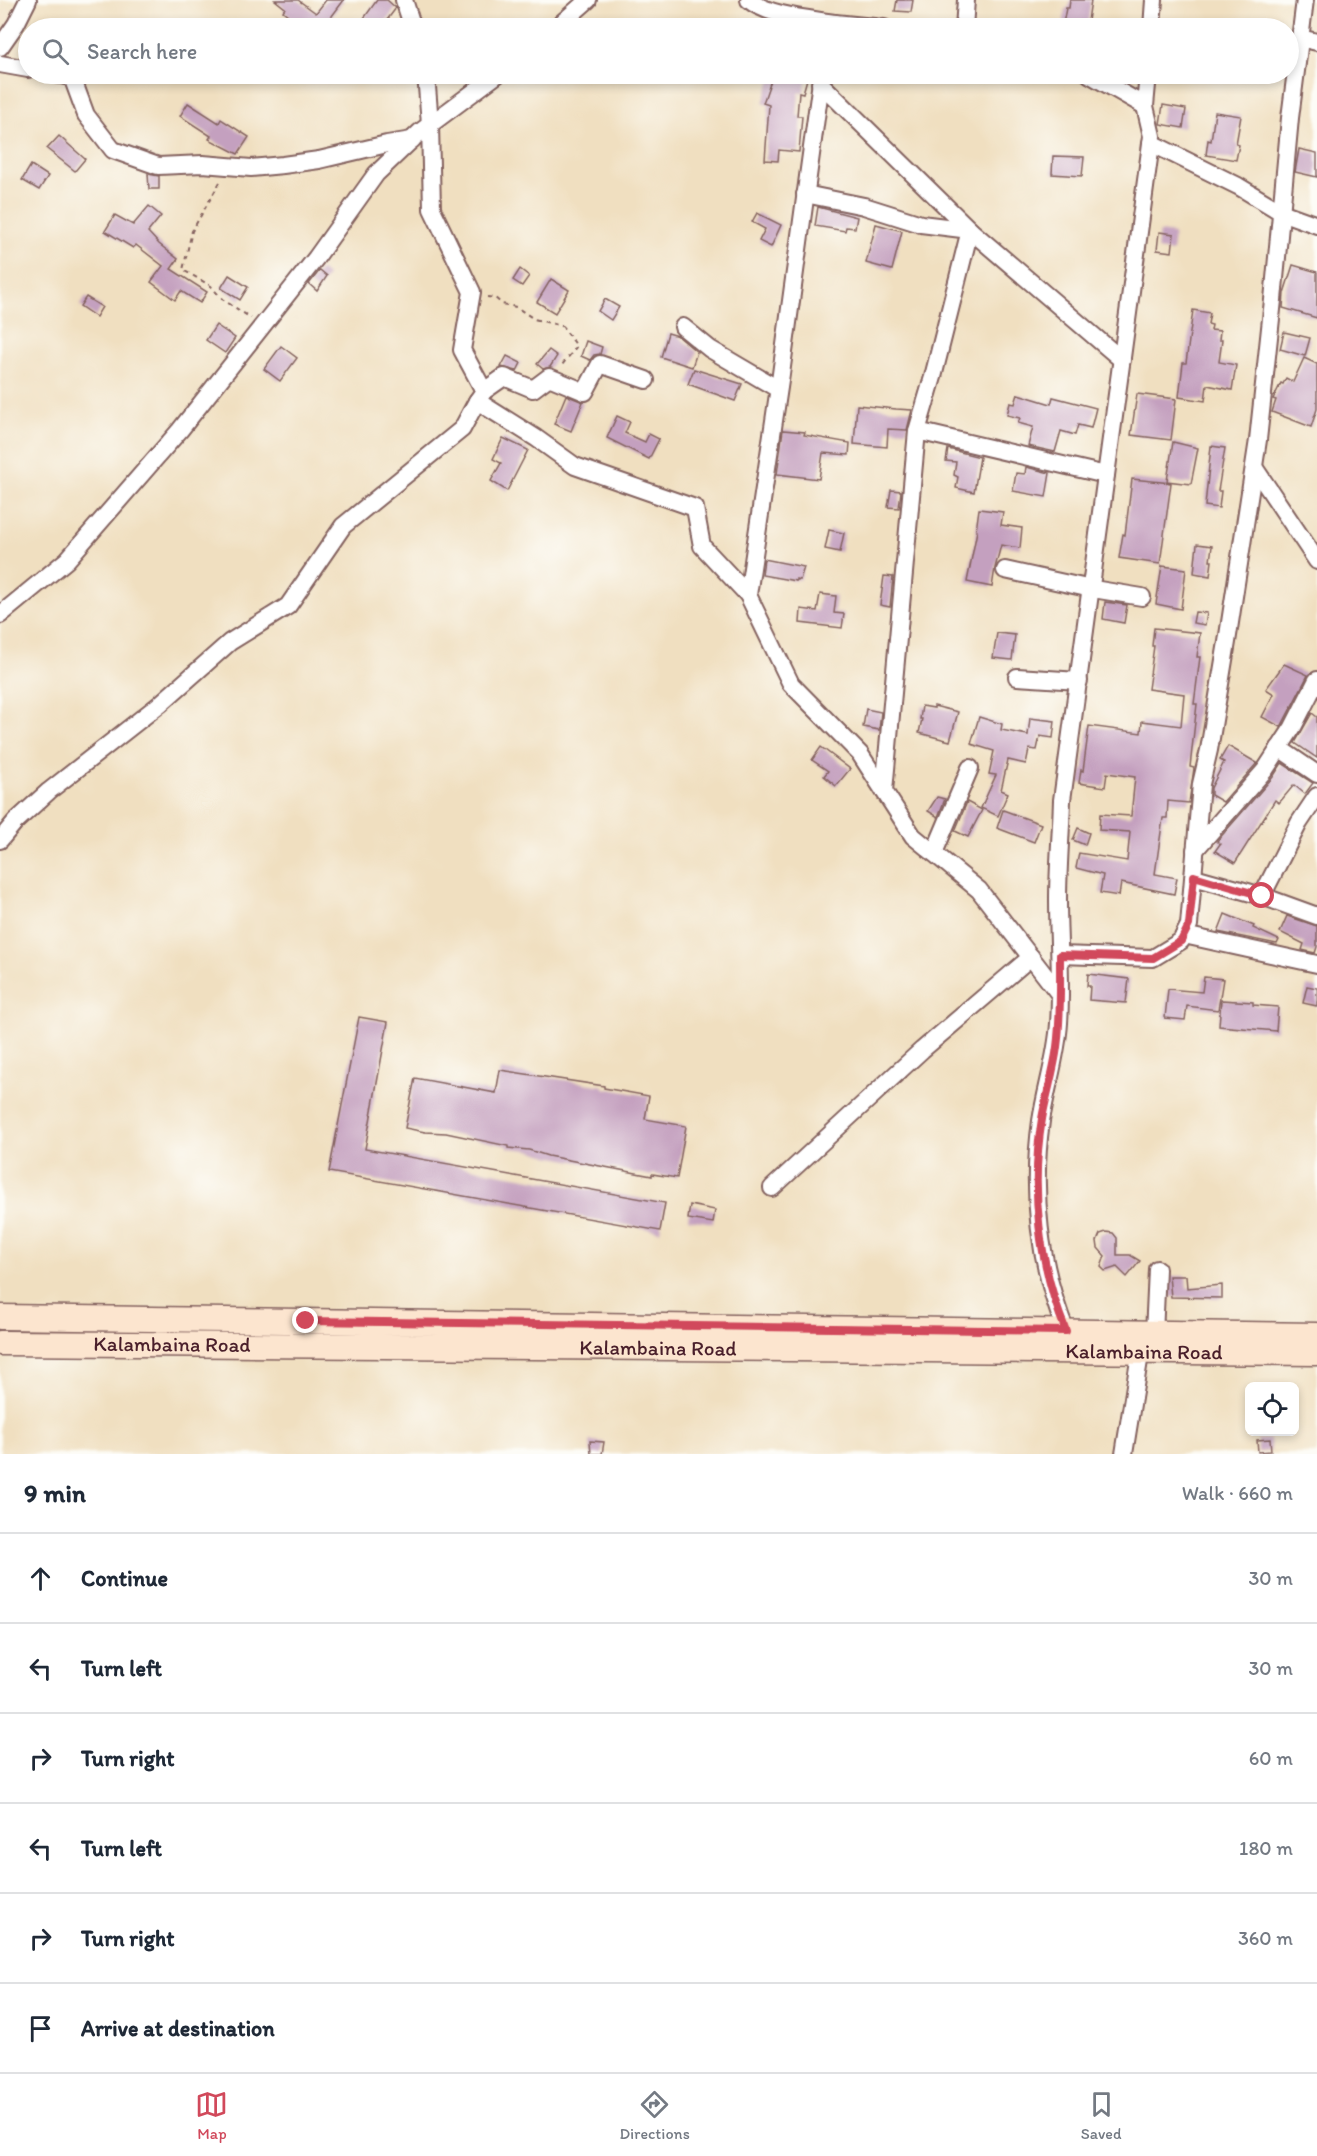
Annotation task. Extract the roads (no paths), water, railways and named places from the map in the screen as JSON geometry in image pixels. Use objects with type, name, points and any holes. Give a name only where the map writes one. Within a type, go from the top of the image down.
[{"type":"main road","points":[[0,1317],[1066,1331],[1146,1340],[1317,1335]]},
{"type":"main road","name":"Kalambaina Road","points":[[0,1343],[1146,1340],[1317,1353]]},
{"type":"street","points":[[19,18],[28,0]]},
{"type":"street","points":[[404,0],[410,18]]},
{"type":"street","points":[[567,18],[588,0]]},
{"type":"street","points":[[749,0],[754,4],[802,18]]},
{"type":"street","points":[[965,18],[966,0]]},
{"type":"street","points":[[1153,18],[1154,0]]},
{"type":"street","points":[[1299,46],[1305,0]]},
{"type":"street","points":[[0,47],[18,20]]},
{"type":"street","points":[[1300,38],[1317,42]]},
{"type":"street","points":[[0,64],[18,67]]},
{"type":"street","points":[[75,84],[86,115],[113,150],[158,166],[203,164],[251,168],[319,160],[412,140]]},
{"type":"street","points":[[427,84],[432,209],[472,292],[462,350],[480,396],[575,466],[695,508],[702,546],[747,595],[791,684],[860,754],[913,836],[979,890],[1060,995]]},
{"type":"street","points":[[0,615],[67,560],[180,430],[264,326],[376,174],[430,124],[484,84]]},
{"type":"street","points":[[747,595],[820,84]]},
{"type":"street","points":[[827,84],[970,230],[1122,360]]},
{"type":"street","points":[[1106,84],[1145,106]]},
{"type":"street","points":[[1066,1331],[1057,1308],[1040,1233],[1037,1193],[1038,1145],[1057,1049],[1060,995],[1058,901],[1062,800],[1152,136],[1145,106],[1147,84]]},
{"type":"street","points":[[1060,955],[1153,958],[1181,941],[1189,925],[1201,784],[1209,750],[1254,467],[1294,84]]},
{"type":"street","points":[[1151,143],[1238,186],[1281,212],[1317,225]]},
{"type":"street","points":[[805,194],[864,206],[921,224],[970,230]]},
{"type":"street","points":[[884,791],[917,432],[970,230]]},
{"type":"street","points":[[683,327],[710,350],[778,390]]},
{"type":"street","points":[[0,840],[15,822],[49,791],[160,704],[230,642],[288,606],[343,526],[462,429],[480,396],[504,377],[533,389],[549,377],[585,392],[600,364],[646,380]]},
{"type":"street","points":[[917,432],[1106,475]]},
{"type":"street","points":[[1254,467],[1317,561]]},
{"type":"street","points":[[1005,570],[1091,589],[1142,597]]},
{"type":"street","points":[[1017,677],[1079,681]]},
{"type":"street","points":[[1195,850],[1265,770],[1293,727],[1317,680]]},
{"type":"street","points":[[1279,748],[1317,774]]},
{"type":"street","points":[[934,854],[970,768]]},
{"type":"street","points":[[1262,896],[1299,823],[1317,796]]},
{"type":"street","points":[[1194,876],[1262,896],[1317,916]]},
{"type":"street","points":[[1184,935],[1317,964]]},
{"type":"street","points":[[772,1188],[922,1050],[1031,957]]},
{"type":"street","points":[[1124,1454],[1157,1269]]}]
